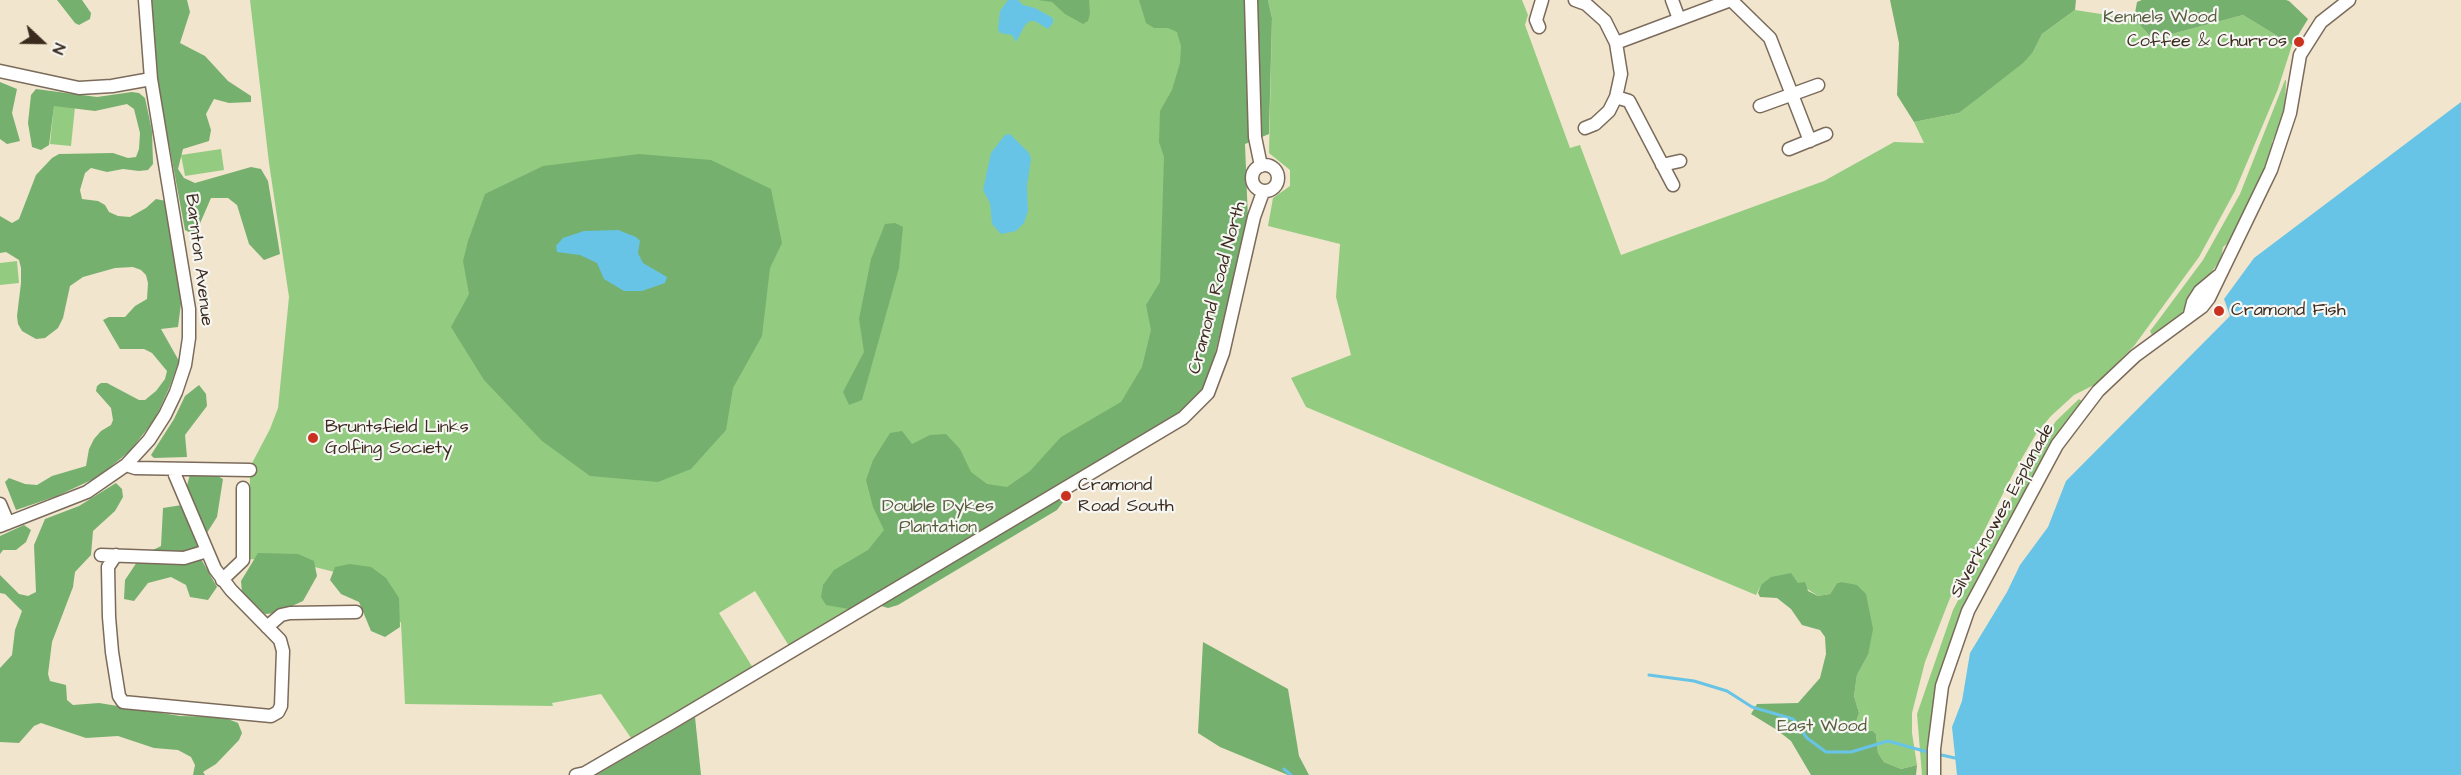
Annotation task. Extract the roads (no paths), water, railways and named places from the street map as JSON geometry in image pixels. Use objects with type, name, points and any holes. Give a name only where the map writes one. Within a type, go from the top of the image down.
[{"type":"street","name":"Barnton Avenue","points":[[4,524],[87,492],[126,465],[149,440],[171,404],[180,381],[189,338],[189,309],[152,79],[145,0]]},
{"type":"street","points":[[1251,0],[1255,137],[1261,166]]},
{"type":"street","points":[[1539,27],[1536,20],[1542,0]]},
{"type":"street","points":[[1575,0],[1586,4],[1605,21],[1616,43],[1621,74],[1616,98],[1601,120],[1585,128]]},
{"type":"street","points":[[1672,0],[1679,19]]},
{"type":"street","points":[[1616,43],[1731,0],[1770,38],[1810,141]]},
{"type":"street","name":"Silverknowes Esplanade","points":[[1934,775],[1937,718],[1942,686],[1968,611],[2057,445],[2098,391],[2135,356],[2190,315],[2193,302],[2200,291],[2218,276],[2271,170],[2290,112],[2300,55],[2321,22],[2349,0]]},
{"type":"street","points":[[0,71],[79,88],[112,86],[152,79]]},
{"type":"street","points":[[1760,106],[1818,85]]},
{"type":"street","points":[[1616,98],[1629,101],[1672,184]]},
{"type":"street","points":[[1790,149],[1826,134]]},
{"type":"street","points":[[1662,165],[1680,161]]},
{"type":"street","points":[[1261,166],[1272,168],[1278,176],[1275,187],[1263,192],[1257,189],[1251,179],[1253,172],[1261,166]]},
{"type":"street","name":"Cramond Road North","points":[[576,775],[585,773],[671,723],[1183,418],[1208,393],[1223,353],[1254,217],[1263,192]]},
{"type":"street","points":[[126,465],[175,469],[250,470]]},
{"type":"street","points":[[116,555],[108,567],[112,652],[119,696],[123,702],[271,716],[278,712],[281,706],[283,651],[280,640],[222,580],[207,551],[175,475],[175,469]]},
{"type":"street","points":[[222,580],[243,560],[243,488]]},
{"type":"street","points":[[0,504],[4,524]]},
{"type":"street","points":[[101,555],[184,558],[207,551]]},
{"type":"street","points":[[267,627],[281,615],[290,613],[341,608],[356,612]]},
{"type":"water","points":[[1008,0],[1018,0],[1023,5],[1035,8],[1053,18],[1053,23],[1048,29],[1035,21],[1030,21],[1025,25],[1016,42],[1012,35],[1000,33],[998,29],[1000,11]]},
{"type":"water","points":[[2461,102],[2461,775],[1957,775],[1952,727],[1962,701],[1970,653],[2007,592],[2020,565],[2048,527],[2066,481],[2230,316],[2224,299],[2254,258]]},
{"type":"water","points":[[1010,134],[1029,153],[1031,159],[1027,186],[1028,211],[1024,223],[1016,231],[1001,234],[992,224],[990,203],[983,190],[991,153],[1005,135]]},
{"type":"water","points":[[618,230],[640,241],[638,253],[643,263],[667,277],[665,283],[642,291],[624,291],[604,279],[597,263],[580,255],[557,252],[556,246],[563,238],[584,231]]},
{"type":"waterway","points":[[1649,675],[1694,681],[1727,691],[1752,707],[1793,719],[1807,738],[1826,752],[1851,752],[1888,741],[1931,753]]},
{"type":"waterway","points":[[1937,754],[1955,758]]},
{"type":"waterway","points":[[1284,769],[1291,775]]},
{"type":"place","name":"Coffee & Churros","points":[[2299,42]]},
{"type":"place","name":"Cramond Fish","points":[[2219,311]]},
{"type":"place","name":"Bruntsfield Links Golfing Society","points":[[313,438]]},
{"type":"place","name":"Cramond Road South","points":[[1066,496]]},
{"type":"park label","name":"Kennels Wood","points":[[2160,18]]},
{"type":"park label","name":"Double Dykes Plantation","points":[[938,517]]},
{"type":"park label","name":"East Wood","points":[[1822,727]]}]
